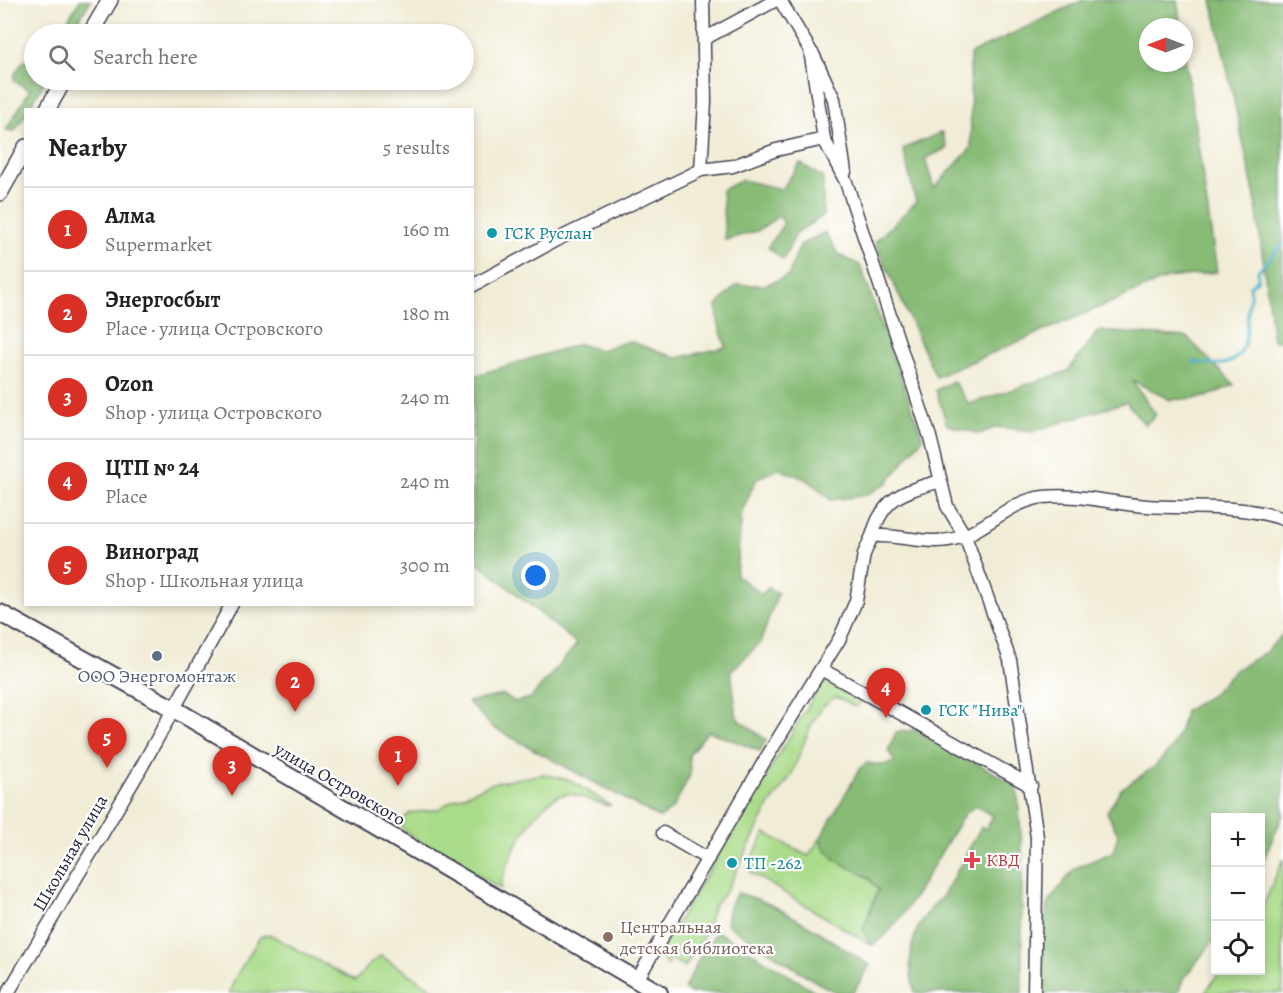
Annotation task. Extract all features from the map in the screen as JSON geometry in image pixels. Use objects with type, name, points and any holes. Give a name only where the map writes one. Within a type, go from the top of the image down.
[{"type":"main road","name":"улица Островского","points":[[0,613],[174,710],[659,993]]},
{"type":"street","points":[[96,24],[110,0]]},
{"type":"street","points":[[701,170],[703,0]]},
{"type":"street","points":[[704,39],[778,0],[821,68],[834,99],[846,182]]},
{"type":"street","points":[[810,50],[824,139],[846,182],[930,438],[947,506],[965,536],[1010,660],[1037,837],[1034,993]]},
{"type":"street","points":[[48,108],[58,90]]},
{"type":"street","points":[[474,285],[556,240],[701,170],[733,166],[776,150],[824,139]]},
{"type":"street","points":[[0,193],[21,164]]},
{"type":"street","points":[[637,980],[840,638],[856,601],[864,554],[875,522],[890,501],[905,491],[941,481]]},
{"type":"street","points":[[872,536],[891,535],[920,542],[965,536],[1017,503],[1043,497],[1088,498],[1145,506],[1251,511],[1283,519]]},
{"type":"street","name":"Школьная улица","points":[[8,993],[174,710],[231,606]]},
{"type":"street","points":[[821,669],[1031,786]]},
{"type":"street","points":[[663,833],[708,860]]},
{"type":"green space","points":[[80,0],[91,0],[76,24],[65,24]]},
{"type":"green space","points":[[1083,0],[1177,0],[1180,18],[1139,18],[1139,72],[1187,72],[1217,272],[1168,278],[936,377],[875,242],[916,202],[903,149],[942,132],[947,148],[925,159],[934,188],[971,148],[970,54]]},
{"type":"green space","points":[[1212,0],[1283,0],[1283,342],[1273,340],[1255,197]]},
{"type":"green space","points":[[24,61],[24,87],[14,81],[15,73]]},
{"type":"green space","points":[[30,90],[40,90],[29,108],[24,108],[24,116],[15,131],[6,130]]},
{"type":"green space","points":[[800,163],[823,178],[823,216],[797,232],[783,260],[768,247],[784,223],[779,216],[757,231],[725,240],[722,190],[742,180],[782,189]]},
{"type":"green space","points":[[825,232],[839,255],[860,265],[923,438],[887,483],[867,495],[831,500],[808,480],[779,469],[757,478],[742,511],[736,575],[762,594],[768,588],[778,593],[760,643],[731,671],[737,718],[766,740],[760,751],[708,731],[689,755],[690,775],[673,808],[660,818],[492,727],[468,702],[503,695],[516,702],[531,698],[577,644],[474,559],[474,376],[579,344],[600,350],[629,341],[677,358],[726,347],[718,322],[717,306],[736,285],[765,285],[788,276],[800,245]]},
{"type":"green space","points":[[1098,331],[1187,337],[1234,385],[1206,397],[1170,400],[1132,380],[1156,415],[1145,425],[1126,402],[1034,431],[996,427],[980,434],[947,425],[936,390],[953,381],[969,404],[1068,371]]},
{"type":"green space","points":[[1283,634],[1283,815],[1265,856],[1265,813],[1211,813],[1211,944],[1183,979],[1178,993],[1039,993],[1039,939],[1049,901],[1075,868],[1113,852],[1118,835],[1107,812],[1121,789],[1154,767],[1171,749],[1180,730],[1185,711],[1210,696],[1235,670],[1266,652]]},
{"type":"green space","points":[[829,682],[849,692],[861,703],[856,707],[836,697],[823,706],[811,725],[791,776],[769,806],[727,890],[713,907],[706,932],[685,967],[671,959],[667,966],[658,954],[816,693],[824,683]]},
{"type":"green space","points":[[915,730],[1017,785],[1022,846],[1022,993],[915,993],[912,979],[911,953],[918,929],[932,906],[943,896],[981,827],[986,829],[993,816],[976,806],[966,812],[907,907],[882,939],[871,945],[863,930],[878,890],[872,881],[834,858],[820,839],[860,768],[867,763],[882,765],[895,762],[888,751],[896,732]]},
{"type":"green space","points":[[543,774],[570,780],[611,806],[567,794],[556,797],[545,805],[524,832],[515,849],[501,889],[408,834],[402,827],[402,820],[410,813],[439,809],[451,801],[493,783]]},
{"type":"green space","points":[[765,833],[808,856],[820,839],[826,849],[840,862],[872,882],[878,890],[863,930],[871,945],[750,872],[750,862]]},
{"type":"green space","points":[[1283,859],[1283,993],[1205,993],[1217,975],[1265,975],[1265,902]]},
{"type":"green space","points":[[737,893],[752,897],[787,913],[870,965],[853,993],[838,993],[818,983],[728,925],[728,912]]},
{"type":"green space","points":[[716,932],[818,993],[690,993],[684,989]]},
{"type":"green space","points":[[269,934],[355,981],[372,962],[381,956],[439,993],[229,993],[236,976],[260,937]]},
{"type":"waterway","points":[[1194,362],[1223,364],[1239,354],[1247,332],[1250,286],[1258,279],[1258,271],[1283,244]]},
{"type":"place","name":"ГСК Руслан","points":[[492,233]]},
{"type":"place","name":"ООО Энергомонтаж","points":[[157,656]]},
{"type":"place","name":"ГСК \"Нива\"","points":[[926,710]]},
{"type":"place","name":"Энергосбыт","points":[[295,712]]},
{"type":"place","name":"ЦТП № 24","points":[[886,718]]},
{"type":"place","name":"Виноград","points":[[107,768]]},
{"type":"place","name":"Алма","points":[[398,786]]},
{"type":"place","name":"Ozon","points":[[232,796]]},
{"type":"place","name":"КВД","points":[[972,860]]},
{"type":"place","name":"ТП -262","points":[[732,863]]},
{"type":"place","name":"Центральная детская библиотека","points":[[608,937]]}]
